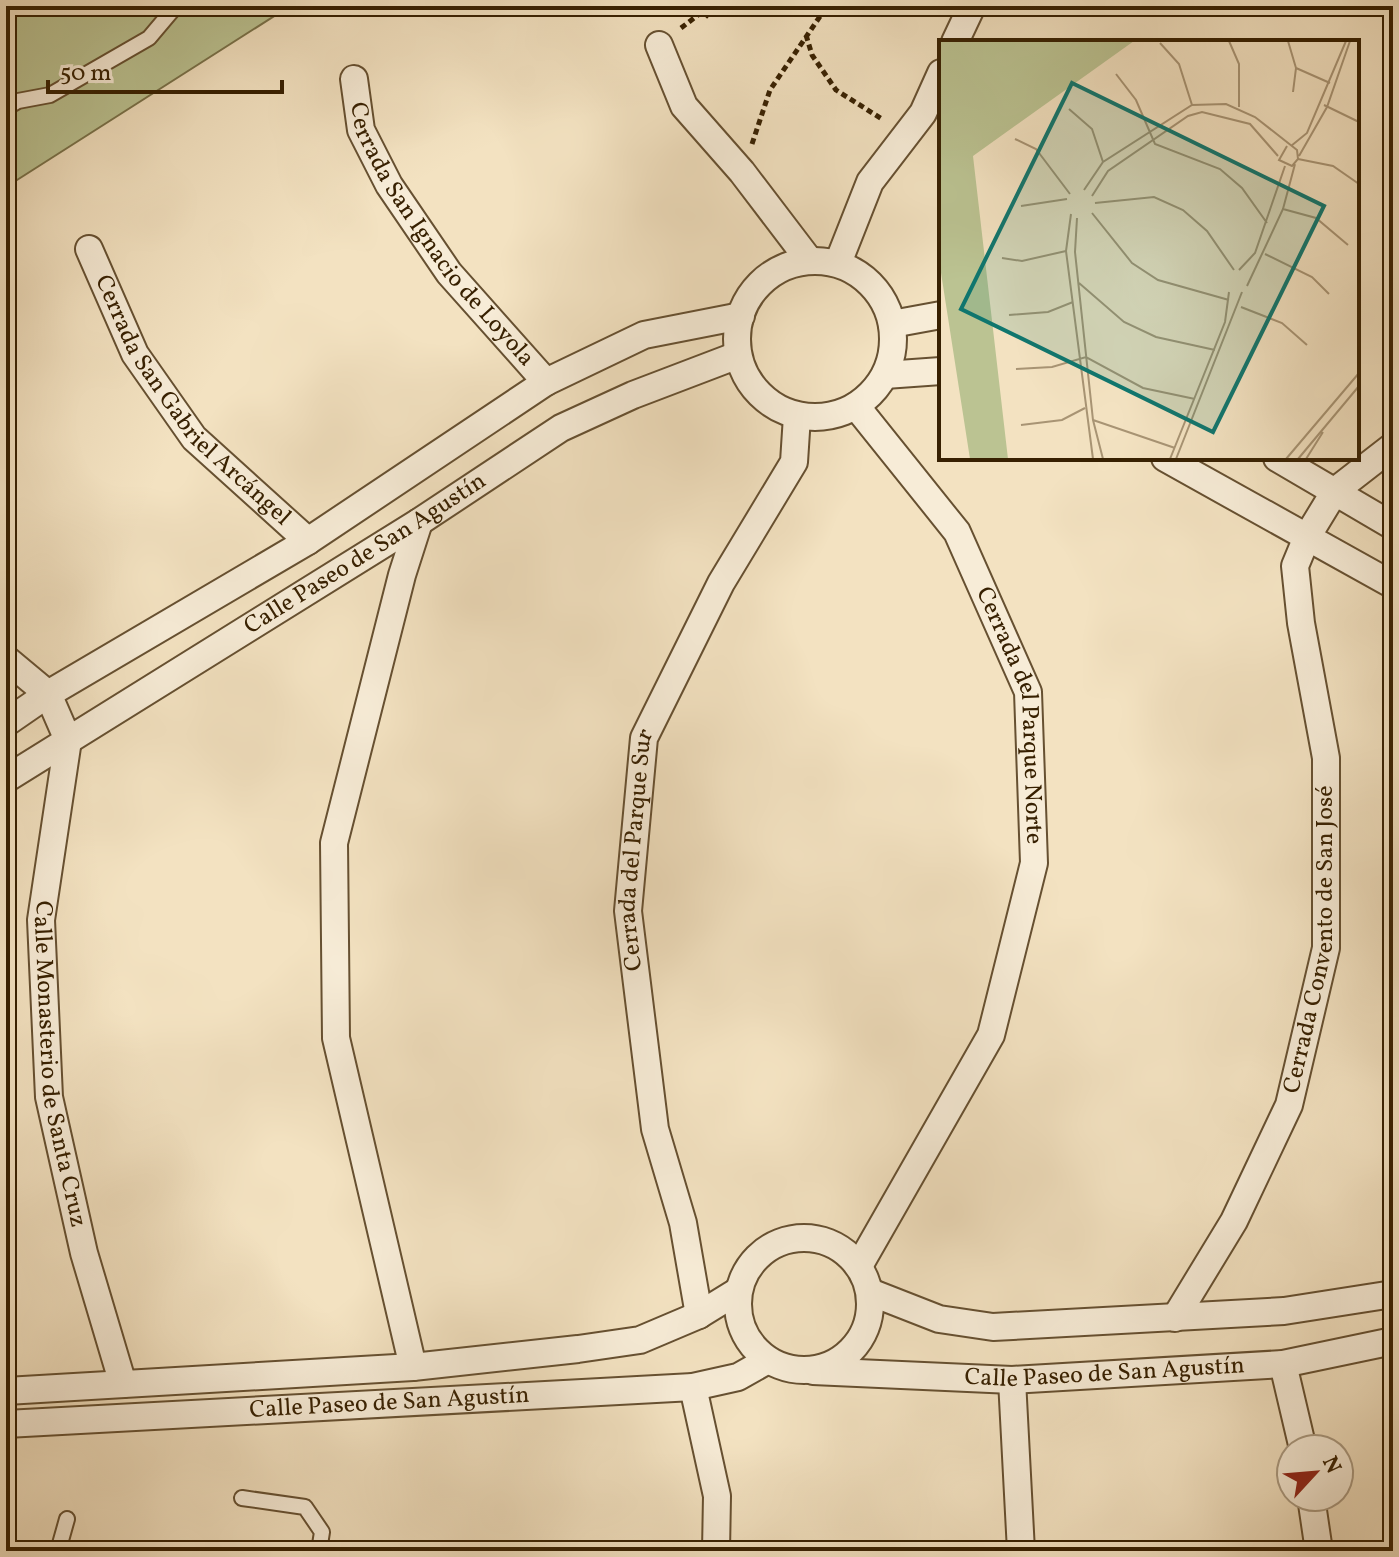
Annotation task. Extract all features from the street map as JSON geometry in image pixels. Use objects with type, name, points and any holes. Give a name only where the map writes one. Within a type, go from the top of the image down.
[{"type":"street","points":[[956,40],[972,6]]},
{"type":"street","points":[[659,45],[684,106],[742,172],[809,260]]},
{"type":"street","points":[[838,263],[870,182],[923,113],[939,77]]},
{"type":"street","name":"Cerrada San Ignacio de Loyola","points":[[354,79],[361,130],[389,185],[449,273],[546,382]]},
{"type":"street","name":"Cerrada San Gabriel Arcángel","points":[[89,249],[135,354],[194,438],[308,541]]},
{"type":"street","points":[[809,260],[838,263],[862,275],[881,297],[892,324],[893,348],[885,375],[876,389],[856,406],[823,418],[797,416],[760,396],[752,387],[738,355],[737,328],[749,295],[768,275],[781,267],[809,260]]},
{"type":"street","points":[[892,324],[939,315]]},
{"type":"street","name":"Calle Paseo de San Agustín","points":[[6,723],[48,694],[308,541],[546,382],[644,335],[741,316]]},
{"type":"street","name":"Calle Paseo de San Agustín","points":[[6,779],[419,522],[561,428],[633,395],[738,355]]},
{"type":"street","points":[[885,375],[939,371]]},
{"type":"street","name":"Cerrada del Parque Norte","points":[[856,406],[957,532],[1028,692],[1034,863],[991,1035],[859,1266]]},
{"type":"street","name":"Cerrada del Parque Sur","points":[[699,1315],[683,1223],[655,1129],[628,911],[644,738],[721,583],[794,462],[797,416]]},
{"type":"street","points":[[1335,491],[1393,446]]},
{"type":"street","points":[[1169,460],[1393,585]]},
{"type":"street","points":[[1281,460],[1393,526]]},
{"type":"street","name":"Cerrada Convento de San José","points":[[1175,1318],[1234,1221],[1289,1105],[1326,948],[1326,758],[1301,623],[1295,566],[1307,537],[1335,491]]},
{"type":"street","points":[[413,1367],[336,1038],[334,843],[402,575],[419,522]]},
{"type":"street","points":[[6,659],[48,694],[68,740]]},
{"type":"street","name":"Calle Monasterio de Santa Cruz","points":[[68,740],[41,920],[49,1097],[84,1253],[123,1384]]},
{"type":"street","points":[[801,1237],[825,1240],[843,1249],[859,1266],[870,1292],[870,1316],[863,1338],[836,1364],[813,1371],[789,1370],[768,1360],[745,1336],[738,1314],[738,1291],[747,1269],[762,1251],[779,1242],[801,1237]]},
{"type":"street","name":"Calle Paseo de San Agustín","points":[[6,1391],[413,1367],[640,1340],[699,1315],[738,1291]]},
{"type":"street","name":"Calle Paseo de San Agustín","points":[[870,1292],[939,1319],[993,1327],[1284,1311],[1393,1294]]},
{"type":"street","name":"Calle Paseo de San Agustín","points":[[813,1371],[1012,1380],[1283,1364],[1393,1341]]},
{"type":"street","name":"Calle Paseo de San Agustín","points":[[6,1424],[693,1387],[738,1377],[768,1360]]},
{"type":"street","points":[[1283,1364],[1299,1433]]},
{"type":"street","points":[[1012,1380],[1021,1551]]},
{"type":"street","points":[[693,1387],[717,1496],[716,1551]]},
{"type":"street","points":[[1313,1513],[1319,1551]]},
{"type":"lane","points":[[6,108],[18,101],[50,95],[149,38],[176,6]]},
{"type":"lane","points":[[242,1498],[305,1507],[322,1532],[319,1551]]},
{"type":"lane","points":[[58,1551],[67,1519]]},
{"type":"path","points":[[697,6],[709,17],[717,6]]},
{"type":"path","points":[[742,172],[770,90],[827,6]]},
{"type":"path","points":[[806,34],[812,55],[836,90],[876,114],[903,140]]},
{"type":"green space","points":[[6,6],[290,6],[6,187]]}]
